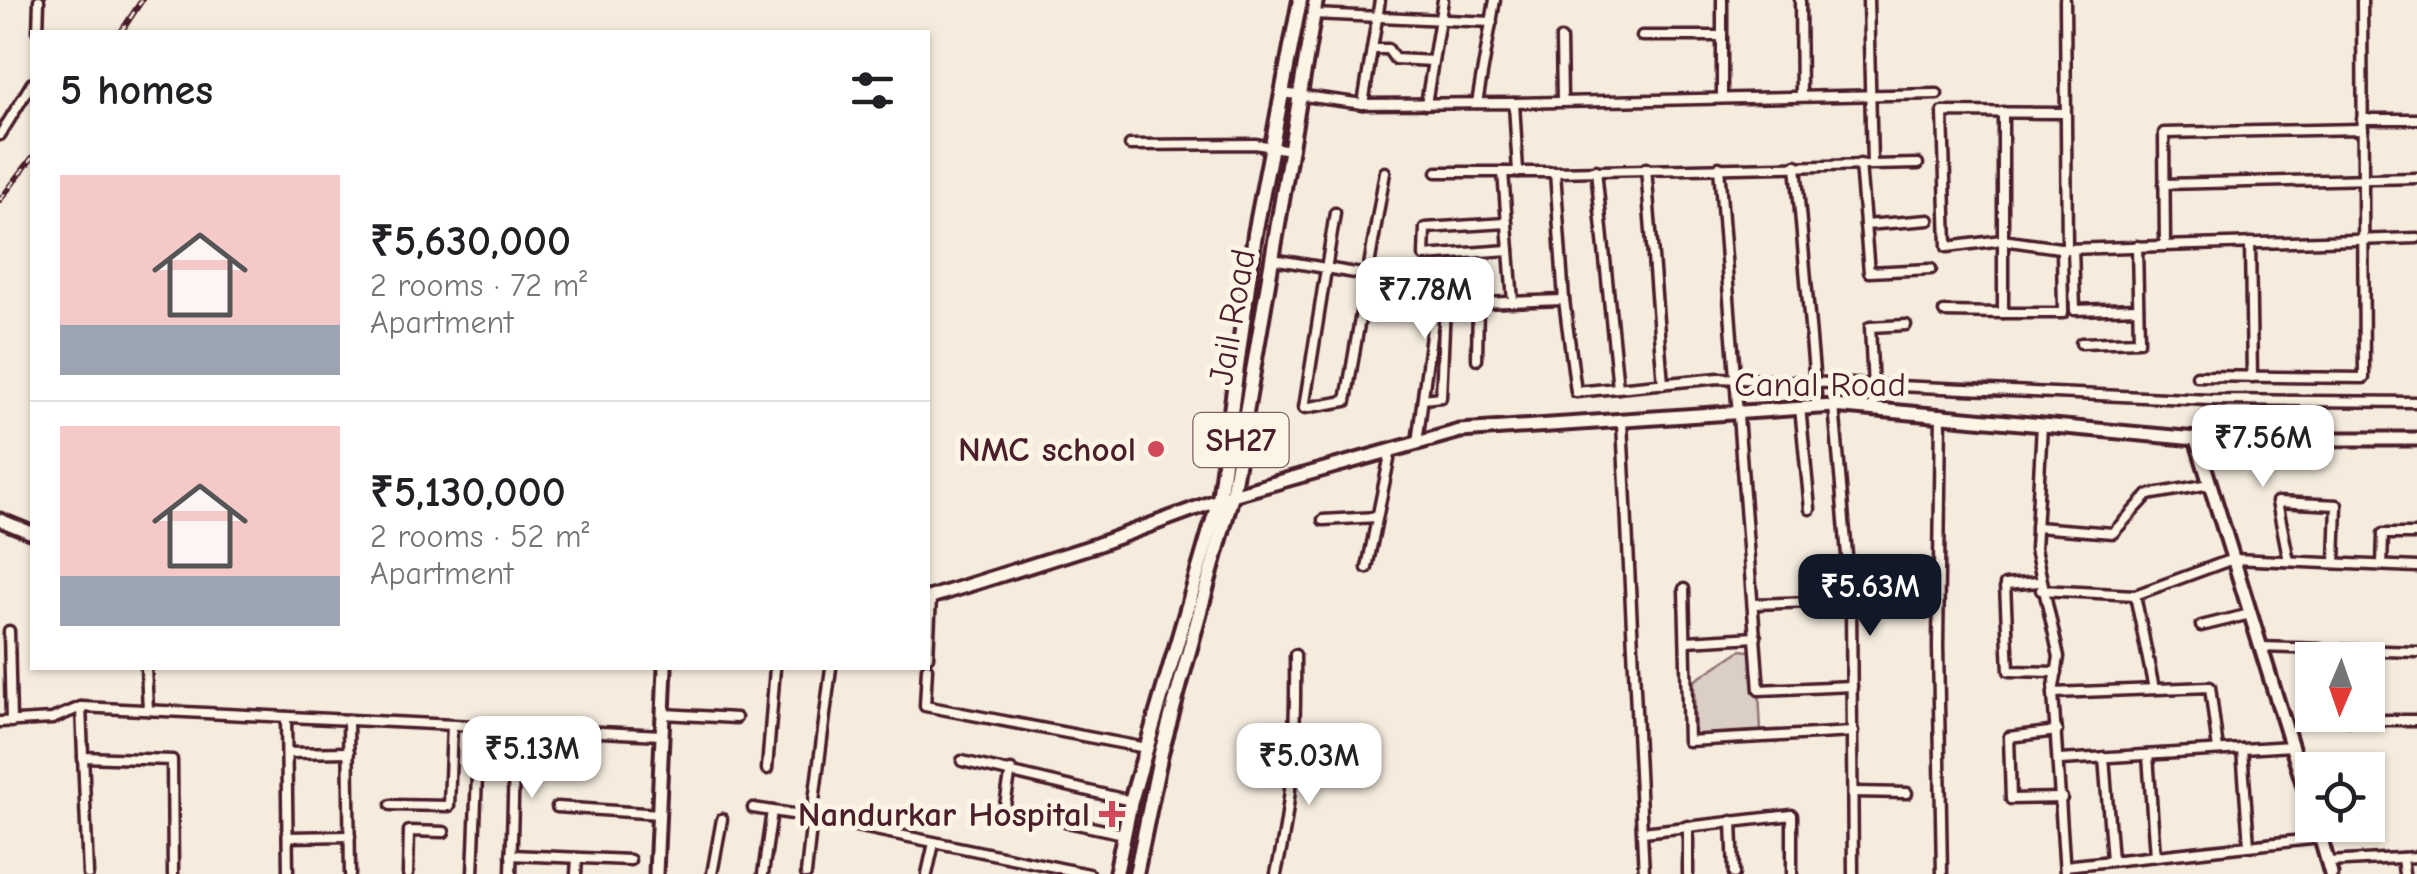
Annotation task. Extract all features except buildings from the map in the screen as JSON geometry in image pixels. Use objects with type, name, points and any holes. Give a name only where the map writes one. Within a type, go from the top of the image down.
[{"type":"main road","points":[[1116,874],[1146,748],[1225,497],[1271,147],[1300,0]]},
{"type":"main road","name":"Jail Road","points":[[1136,874],[1161,753],[1225,497],[1272,258],[1314,7]]},
{"type":"street","points":[[38,30],[39,0]]},
{"type":"street","points":[[1363,104],[1380,0]]},
{"type":"street","points":[[1426,104],[1442,0]]},
{"type":"street","points":[[1477,104],[1496,0]]},
{"type":"street","points":[[1722,0],[1722,98]]},
{"type":"street","points":[[1800,0],[1801,96]]},
{"type":"street","points":[[1868,0],[1872,164]]},
{"type":"street","points":[[1944,312],[2064,313],[2068,249],[2065,0]]},
{"type":"street","points":[[2198,376],[2364,378],[2362,0]]},
{"type":"street","points":[[1314,7],[1378,17],[1492,22]]},
{"type":"street","points":[[1642,36],[1722,36]]},
{"type":"street","points":[[1561,38],[1562,100]]},
{"type":"street","points":[[1372,48],[1388,50],[1395,59],[1433,61]]},
{"type":"street","points":[[0,135],[30,86]]},
{"type":"street","points":[[1282,93],[1363,104],[1936,94]]},
{"type":"street","points":[[1514,103],[1518,172]]},
{"type":"street","points":[[2066,113],[1943,112],[1947,247],[2002,240],[2068,249],[2417,238]]},
{"type":"street","points":[[2003,112],[2003,314]]},
{"type":"street","points":[[2165,245],[2164,133],[2417,119]]},
{"type":"street","points":[[1130,145],[1290,150]]},
{"type":"street","points":[[1860,164],[1870,272],[1931,269]]},
{"type":"street","points":[[1437,172],[1918,164]]},
{"type":"street","points":[[1796,166],[1816,406]]},
{"type":"street","points":[[1719,167],[1758,690],[1852,686]]},
{"type":"street","points":[[1646,168],[1663,384]]},
{"type":"street","points":[[1596,170],[1618,388]]},
{"type":"street","points":[[1335,213],[1304,408],[1346,401],[1385,172]]},
{"type":"street","points":[[1503,172],[1513,302]]},
{"type":"street","points":[[1555,172],[1564,300],[1576,392],[1732,378],[2210,400],[2417,402]]},
{"type":"street","points":[[2164,184],[2417,178]]},
{"type":"street","points":[[1866,225],[1930,220]]},
{"type":"street","points":[[1507,222],[1425,228],[1424,256],[1509,250]]},
{"type":"street","points":[[2250,242],[2252,376]]},
{"type":"street","points":[[2081,343],[2139,342],[2136,246]]},
{"type":"street","points":[[2068,249],[2075,310],[2138,308]]},
{"type":"street","points":[[1272,258],[1367,275]]},
{"type":"street","points":[[1364,298],[1392,306],[1564,300]]},
{"type":"street","points":[[1477,358],[1478,303]]},
{"type":"street","points":[[1417,443],[1440,304]]},
{"type":"street","points":[[1423,399],[1441,397],[1440,304]]},
{"type":"street","points":[[1874,408],[1870,327],[1906,325]]},
{"type":"street","points":[[1834,406],[1851,601],[1853,874]]},
{"type":"street","name":"Canal Road","points":[[930,598],[1096,545],[1225,497],[1460,431],[1834,406],[2196,439],[2417,439]]},
{"type":"street","points":[[1800,407],[1810,509]]},
{"type":"street","points":[[1941,413],[1938,598],[1942,874]]},
{"type":"street","points":[[1622,422],[1644,874]]},
{"type":"street","points":[[2042,425],[2036,527],[2040,586],[2057,640],[2054,693],[2065,870],[2112,860],[2249,846],[2295,836]]},
{"type":"street","points":[[2196,439],[2295,756]]},
{"type":"street","points":[[1367,568],[1390,450]]},
{"type":"street","points":[[2036,527],[2113,533],[2148,495],[2210,484]]},
{"type":"street","points":[[2289,561],[2277,502],[2337,505],[2334,563]]},
{"type":"street","points":[[1322,520],[1377,517]]},
{"type":"street","points":[[0,520],[30,532]]},
{"type":"street","points":[[2382,565],[2383,534],[2417,534]]},
{"type":"street","points":[[2056,672],[2010,671],[2005,585],[2135,595],[2233,558],[2417,567]]},
{"type":"street","points":[[1684,589],[1688,740],[1853,732]]},
{"type":"street","points":[[2135,595],[2154,689]]},
{"type":"street","points":[[1754,604],[1938,598]]},
{"type":"street","points":[[2201,626],[2250,614]]},
{"type":"street","points":[[8,631],[11,722]]},
{"type":"street","points":[[1687,641],[1756,638]]},
{"type":"street","points":[[2261,647],[2417,652]]},
{"type":"street","points":[[1276,874],[1292,794],[1296,656]]},
{"type":"street","points":[[146,670],[148,710]]},
{"type":"street","points":[[660,872],[664,670]]},
{"type":"street","points":[[767,769],[776,670]]},
{"type":"street","points":[[806,874],[831,670]]},
{"type":"street","points":[[927,670],[924,706],[1146,748]]},
{"type":"street","points":[[2054,693],[2210,686],[2218,750]]},
{"type":"street","points":[[81,707],[88,874]]},
{"type":"street","points":[[0,722],[52,719],[81,707],[662,735]]},
{"type":"street","points":[[663,714],[736,718]]},
{"type":"street","points":[[286,717],[288,874]]},
{"type":"street","points":[[348,720],[350,874]]},
{"type":"street","points":[[2385,720],[2417,720]]},
{"type":"street","points":[[391,805],[449,806],[452,725]]},
{"type":"street","points":[[474,874],[479,726]]},
{"type":"street","points":[[511,874],[515,728]]},
{"type":"street","points":[[2057,731],[2009,737],[2011,800],[2062,798]]},
{"type":"street","points":[[2060,760],[2292,746]]},
{"type":"street","points":[[2242,749],[2249,846]]},
{"type":"street","points":[[286,753],[349,752]]},
{"type":"street","points":[[2148,755],[2155,856]]},
{"type":"street","points":[[83,757],[172,760],[173,874]]},
{"type":"street","points":[[2104,758],[2112,860]]},
{"type":"street","points":[[962,761],[1131,801]]},
{"type":"street","points":[[1005,805],[1011,770]]},
{"type":"street","points":[[1853,792],[1907,793]]},
{"type":"street","points":[[556,807],[659,814]]},
{"type":"street","points":[[753,808],[812,816],[1036,870],[1089,874]]},
{"type":"street","points":[[763,874],[772,811]]},
{"type":"street","points":[[1643,832],[1792,816],[1792,874]]},
{"type":"street","points":[[712,874],[722,818]]},
{"type":"street","points":[[1066,822],[1124,834]]},
{"type":"street","points":[[1732,822],[1734,874]]},
{"type":"street","points":[[1688,826],[1688,874]]},
{"type":"street","points":[[408,874],[409,832],[444,832]]},
{"type":"street","points":[[288,836],[350,836]]},
{"type":"street","points":[[2322,842],[2329,868],[2417,857]]},
{"type":"street","points":[[927,874],[934,843]]},
{"type":"street","points":[[511,855],[630,860]]},
{"type":"street","points":[[576,874],[577,858]]},
{"type":"street","points":[[2402,858],[2404,874]]},
{"type":"shaded area","points":[[1741,650],[1757,652],[1761,731],[1695,735],[1694,681]]},
{"type":"railway","points":[[122,30],[142,0]]},
{"type":"railway","points":[[0,200],[30,161]]},
{"type":"place","name":"NMC school","points":[[1156,449]]},
{"type":"place","name":"Nandurkar Hospital","points":[[1112,814]]}]
